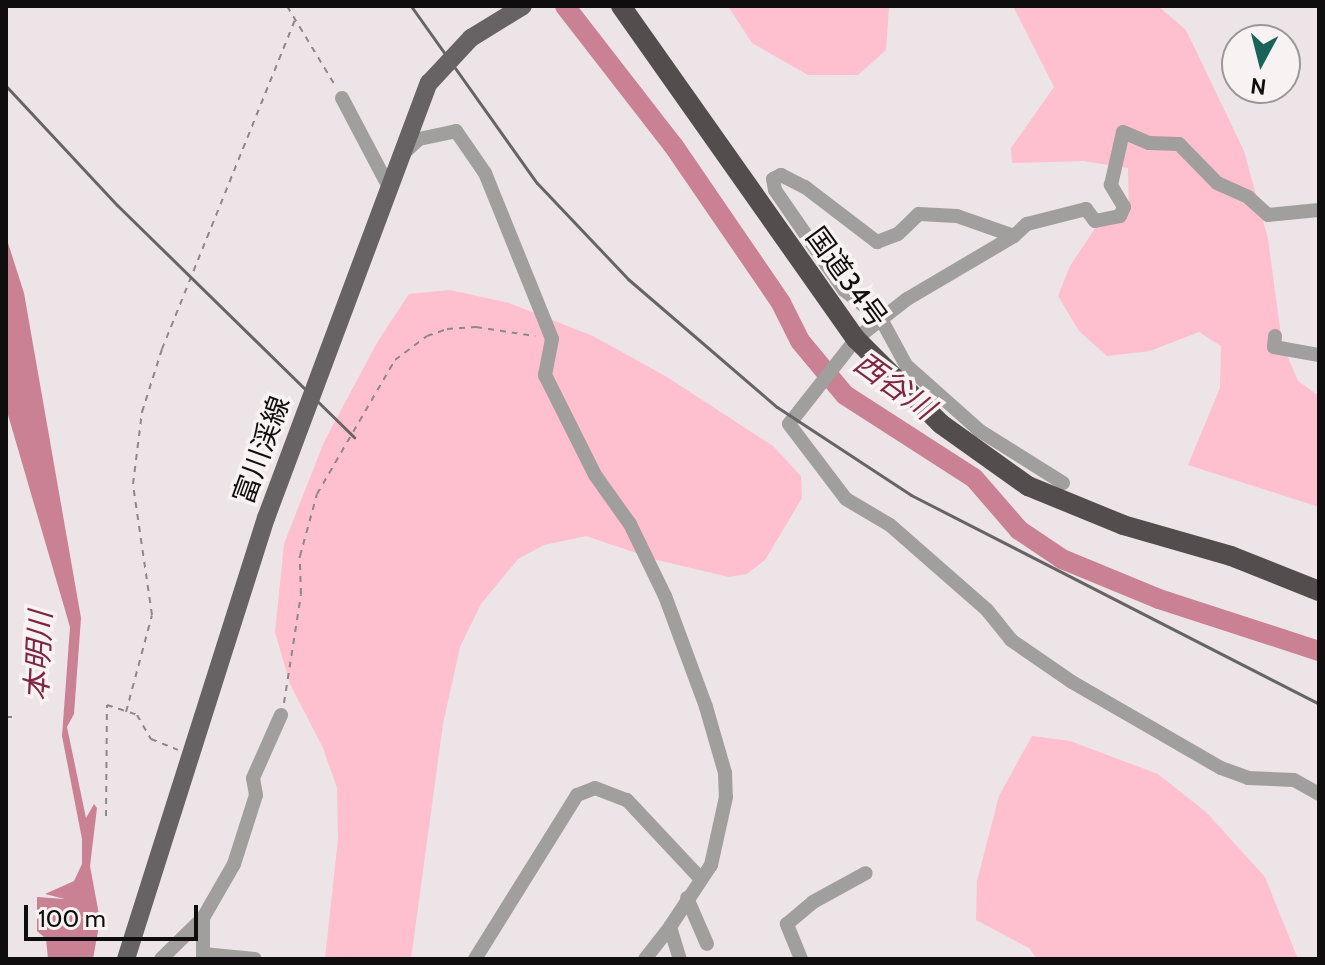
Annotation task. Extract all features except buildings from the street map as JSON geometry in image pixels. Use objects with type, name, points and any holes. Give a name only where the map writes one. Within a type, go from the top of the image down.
[{"type":"highway","name":"国道34号","points":[[621,6],[856,339],[941,424],[1028,486],[1123,525],[1231,556],[1319,591]]},
{"type":"main road","name":"富川渓線","points":[[126,959],[271,503],[436,70],[471,38],[523,6]]},
{"type":"street","points":[[342,98],[390,189]]},
{"type":"street","points":[[405,152],[419,139],[456,131],[468,144],[485,173],[552,339],[545,375],[665,596],[725,773],[726,797],[711,865],[645,959]]},
{"type":"street","points":[[1319,210],[1268,215],[1248,197],[1217,183],[1179,144],[1149,143],[1123,132],[1111,185],[1124,207],[1120,216],[1095,221],[1086,209],[1027,224],[1014,236],[881,319],[856,339],[789,424],[846,499],[890,525],[987,610],[1011,640],[1072,682],[1221,768],[1248,778],[1294,780],[1319,794]]},
{"type":"street","points":[[1014,236],[957,216],[919,214],[898,234],[877,242],[805,187],[781,175],[773,179],[775,190],[844,290],[881,319],[895,352],[980,431],[1063,483]]},
{"type":"street","points":[[1274,347],[1319,355]]},
{"type":"street","points":[[161,959],[203,918],[234,864],[256,795],[253,778],[281,715]]},
{"type":"street","points":[[475,959],[577,795],[595,788],[627,800],[700,878]]},
{"type":"street","points":[[801,959],[787,924],[813,902],[866,873]]},
{"type":"street","points":[[687,898],[707,944]]},
{"type":"street","points":[[203,918],[203,956],[255,959]]},
{"type":"street","points":[[670,927],[680,959]]},
{"type":"path","points":[[287,6],[342,98]]},
{"type":"path","points":[[126,712],[152,615],[133,484],[142,412],[162,349],[295,20]]},
{"type":"path","points":[[281,715],[294,656],[300,556],[317,494],[395,360],[427,336],[447,329],[476,327],[552,339]]},
{"type":"path","points":[[106,816],[107,705],[137,715],[163,746],[191,753]]},
{"type":"path","points":[[6,717],[16,717]]},
{"type":"shaded area","points":[[728,6],[889,6],[886,50],[858,75],[808,75],[752,43]]},
{"type":"shaded area","points":[[1013,6],[1158,6],[1186,30],[1244,151],[1268,239],[1282,343],[1298,381],[1319,396],[1319,507],[1188,465],[1220,388],[1221,346],[1199,332],[1150,351],[1107,356],[1079,331],[1058,296],[1070,266],[1096,227],[1129,213],[1128,168],[1083,161],[1012,163],[1011,148],[1054,87]]},
{"type":"shaded area","points":[[8,243],[24,293],[81,618],[74,714],[67,727],[86,818],[94,804],[97,808],[90,866],[100,920],[93,959],[48,959],[46,939],[37,931],[37,897],[65,899],[45,894],[74,881],[82,864],[82,839],[62,736],[70,627],[6,408]]},
{"type":"shaded area","points":[[450,290],[509,303],[593,336],[667,377],[773,446],[801,476],[802,498],[765,560],[747,574],[729,577],[657,560],[586,536],[544,545],[518,559],[481,604],[460,647],[443,724],[411,959],[325,959],[338,839],[337,788],[323,748],[290,684],[275,632],[284,544],[324,442],[378,341],[409,294]]},
{"type":"shaded area","points":[[1032,736],[1070,741],[1158,774],[1206,812],[1265,877],[1298,959],[1037,959],[1029,948],[976,920],[977,881],[999,796]]},
{"type":"waterway","name":"西谷川","points":[[565,6],[673,145],[781,303],[800,341],[845,395],[974,478],[1019,530],[1062,559],[1159,599],[1319,651]]},
{"type":"railway","points":[[411,6],[537,183],[628,279],[777,407],[911,495],[1319,704]]},
{"type":"railway","points":[[6,86],[117,205],[354,437]]},
{"type":"water label","name":"本明川","points":[[39,656]]}]
